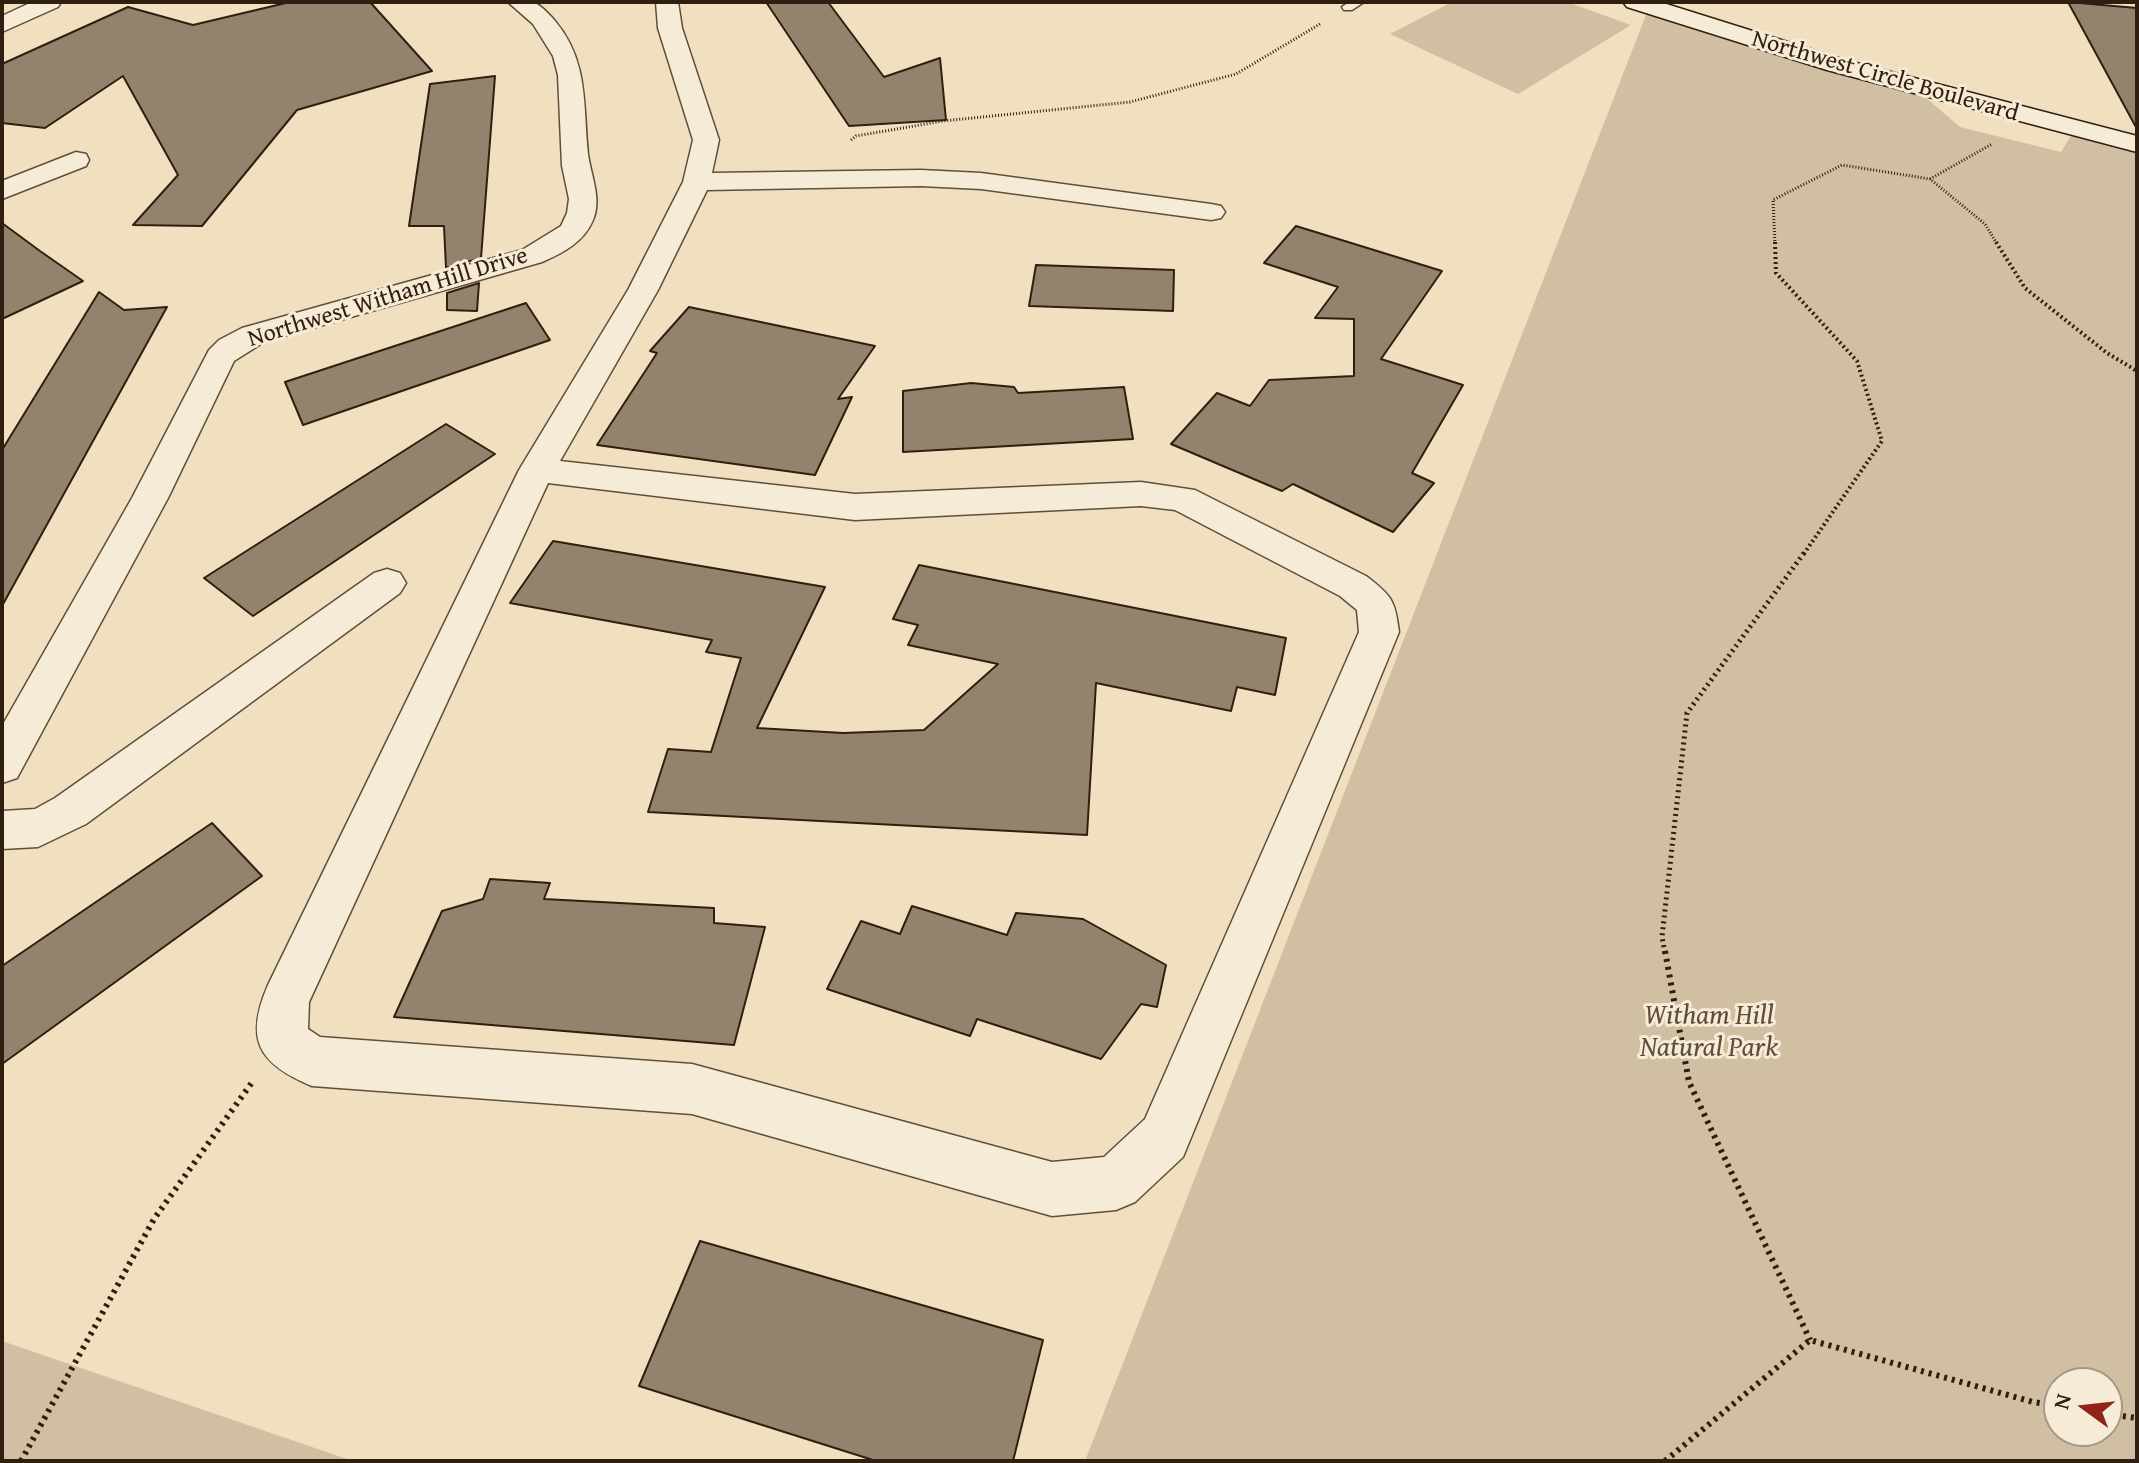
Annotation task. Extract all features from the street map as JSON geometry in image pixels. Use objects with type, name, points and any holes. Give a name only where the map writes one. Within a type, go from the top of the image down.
[{"type":"main road","name":"Northwest Circle Boulevard","points":[[1635,2],[1836,65],[2137,144]]},
{"type":"street","points":[[2,25],[50,2]]},
{"type":"street","name":"Northwest Witham Hill Drive","points":[[2,765],[150,498],[220,357],[230,347],[253,335],[532,256],[567,236],[578,224],[582,212],[582,187],[576,167],[570,64],[557,39],[539,18],[519,2]]},
{"type":"street","points":[[537,470],[855,507],[1141,494],[1182,499],[1353,586],[1376,604],[1379,632],[1164,1138],[1116,1183],[1052,1189],[692,1089],[312,1061],[282,1041],[285,1001],[537,470],[643,290],[697,182],[706,140],[670,28],[667,2]]},
{"type":"street","points":[[2,191],[76,160]]},
{"type":"street","points":[[697,182],[921,178],[981,181],[1211,212]]},
{"type":"street","points":[[2,830],[15,833],[50,824],[72,812],[284,654],[387,583]]},
{"type":"path","points":[[796,180],[856,136],[943,121],[1130,102],[1236,74],[1353,4]]},
{"type":"path","points":[[2043,1404],[1810,1340],[1689,1082],[1662,937],[1687,713],[1837,508],[1882,441],[1857,361],[1776,273],[1773,200],[1842,165],[1930,179],[1985,224],[2025,288],[2107,353],[2137,371]]},
{"type":"path","points":[[21,1461],[154,1219],[282,1041]]},
{"type":"path","points":[[1665,1461],[1810,1340]]},
{"type":"green space","points":[[1452,2],[1567,2],[1631,25],[1518,94],[1390,34]]},
{"type":"green space","name":"Witham Hill Natural Park","points":[[1649,7],[1912,86],[1960,127],[2061,152],[2075,129],[2137,144],[2137,1461],[1085,1461]]},
{"type":"green space","points":[[2,1341],[353,1461],[2,1461]]},
{"type":"building","points":[[290,2],[370,2],[432,71],[297,110],[202,226],[133,225],[178,175],[123,76],[45,128],[2,123],[2,64],[128,7],[193,25]]},
{"type":"building","points":[[766,2],[828,2],[884,77],[940,58],[946,120],[849,126]]},
{"type":"building","points":[[2068,2],[2137,8],[2137,129]]},
{"type":"building","points":[[495,76],[481,258],[446,268],[444,226],[409,226],[430,84]]},
{"type":"building","points":[[2,223],[40,251],[83,281],[2,319]]},
{"type":"building","points":[[1296,226],[1442,271],[1381,359],[1463,385],[1412,473],[1434,483],[1393,532],[1293,484],[1282,491],[1171,444],[1217,393],[1250,406],[1269,380],[1354,376],[1354,319],[1315,318],[1338,287],[1264,263]]},
{"type":"building","points":[[1036,265],[1174,270],[1173,311],[1029,306]]},
{"type":"building","points":[[479,283],[477,311],[447,310],[447,293]]},
{"type":"building","points":[[99,292],[124,310],[167,307],[2,606],[2,450]]},
{"type":"building","points":[[526,303],[550,340],[303,425],[285,382]]},
{"type":"building","points":[[689,307],[875,346],[838,399],[852,397],[815,475],[597,445],[657,353],[650,351]]},
{"type":"building","points":[[971,383],[1014,387],[1018,393],[1124,387],[1133,439],[903,452],[903,391]]},
{"type":"building","points":[[446,424],[495,454],[253,616],[204,578]]},
{"type":"building","points":[[553,541],[825,587],[757,728],[843,733],[924,730],[998,664],[908,645],[918,625],[893,619],[919,565],[1286,638],[1275,695],[1237,687],[1231,711],[1096,683],[1087,835],[648,812],[668,749],[711,752],[741,658],[706,652],[712,640],[510,603]]},
{"type":"building","points":[[212,823],[262,876],[2,1064],[2,966]]},
{"type":"building","points":[[490,879],[550,883],[544,899],[714,908],[714,923],[765,927],[734,1045],[394,1017],[442,911],[483,899]]},
{"type":"building","points":[[912,906],[1007,935],[1016,913],[1083,919],[1166,965],[1157,1007],[1141,1004],[1101,1059],[977,1019],[970,1036],[827,989],[861,921],[900,934]]},
{"type":"building","points":[[700,1241],[1043,1340],[1013,1461],[876,1461],[639,1386]]}]
